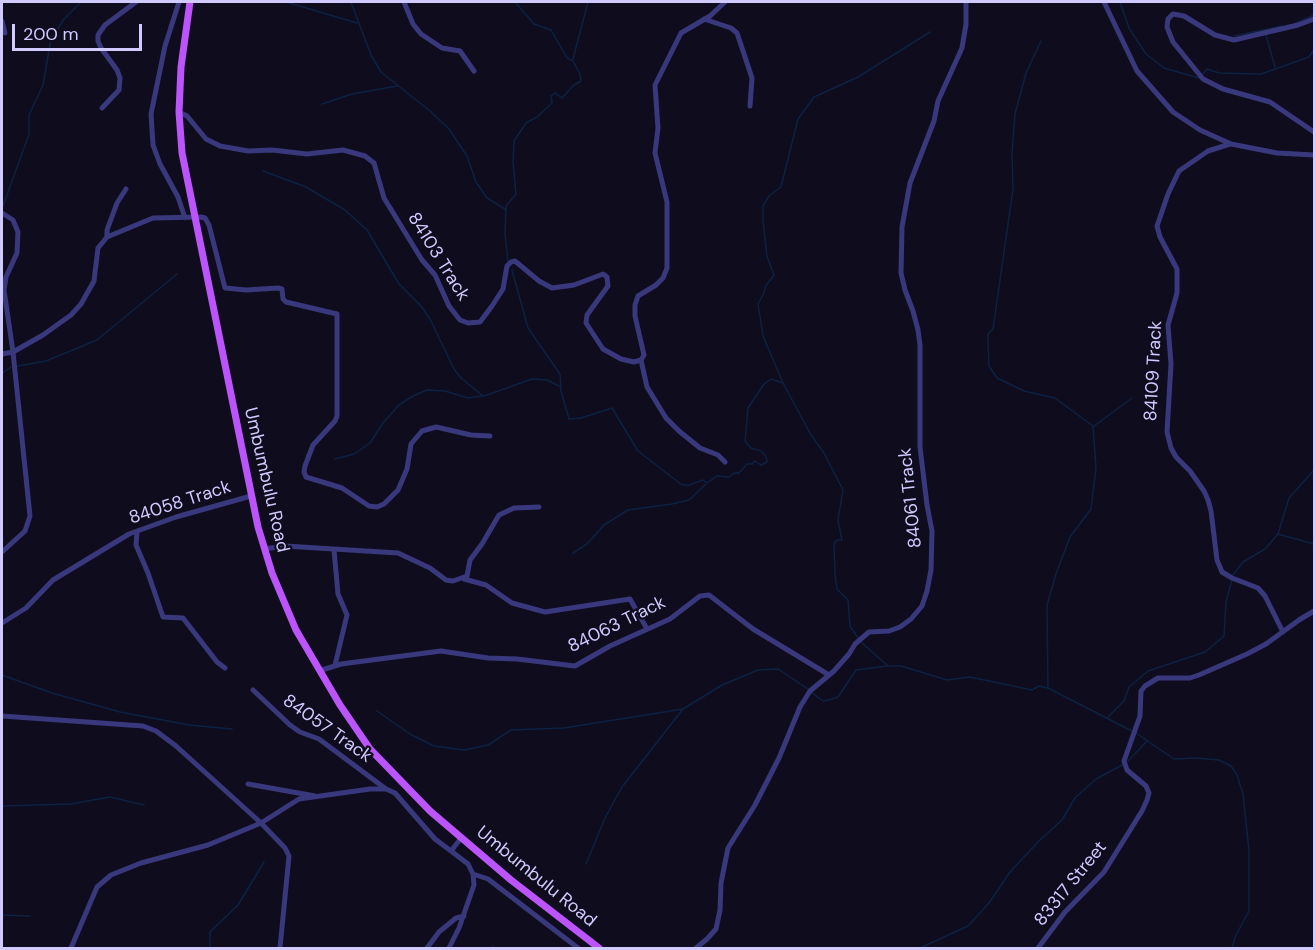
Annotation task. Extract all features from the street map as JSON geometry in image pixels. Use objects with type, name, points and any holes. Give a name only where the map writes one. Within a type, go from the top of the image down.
[{"type":"main road","name":"Umbumbulu Road","points":[[190,2],[181,67],[179,112],[182,153],[251,496],[264,549],[296,630],[370,749],[418,799],[511,880],[599,948]]},
{"type":"street","points":[[102,108],[119,90],[120,78],[117,70],[100,48],[98,35],[105,25],[136,2]]},
{"type":"street","points":[[179,2],[156,81],[151,120],[153,145],[160,164],[178,197],[185,218]]},
{"type":"street","points":[[404,2],[413,24],[421,34],[442,48],[460,51],[474,71]]},
{"type":"street","points":[[725,2],[710,16],[681,33],[655,85],[658,128],[655,153],[668,202],[667,268],[663,278],[656,285],[638,296],[635,305],[644,350],[641,360],[647,387],[666,418],[679,431],[700,448],[714,453],[726,462]]},
{"type":"street","name":"84061 Track","points":[[696,948],[716,929],[728,848],[765,785],[800,707],[810,691],[829,675],[869,632],[889,631],[911,619],[922,606],[927,591],[932,570],[932,541],[920,447],[920,345],[913,310],[904,290],[901,273],[902,228],[910,183],[934,121],[938,101],[962,48],[966,24],[966,2]]},
{"type":"street","points":[[1104,2],[1137,71],[1173,112],[1200,130],[1230,144],[1277,153],[1314,155]]},
{"type":"street","points":[[1314,19],[1234,40],[1215,35],[1184,16],[1173,14],[1168,19],[1167,27],[1173,42],[1203,79],[1223,89],[1270,102],[1314,132]]},
{"type":"street","points":[[704,19],[731,28],[737,33],[752,78],[750,106]]},
{"type":"street","points":[[2,21],[5,33]]},
{"type":"street","name":"84103 Track","points":[[179,112],[188,116],[206,139],[220,146],[248,151],[272,150],[307,154],[343,150],[365,156],[374,163],[384,198],[422,260],[435,275],[449,306],[460,320],[468,323],[480,322],[503,289],[507,266],[511,262],[515,261],[539,281],[552,288],[574,285],[603,274],[607,277],[608,286],[587,315],[588,330],[603,349],[611,354],[628,362],[641,360]]},
{"type":"street","name":"84109 Track","points":[[1230,144],[1202,154],[1179,171],[1157,226],[1160,237],[1177,269],[1177,293],[1168,326],[1171,364],[1167,432],[1176,457],[1190,471],[1208,500],[1217,560],[1222,572],[1258,588],[1271,605],[1283,632]]},
{"type":"street","points":[[107,237],[107,230],[117,203],[126,189]]},
{"type":"street","points":[[2,213],[13,220],[18,232],[17,253],[6,277],[4,290],[14,352],[30,516],[25,531],[2,552]]},
{"type":"street","points":[[2,354],[14,352],[52,329],[71,315],[81,304],[94,281],[98,248],[107,237],[153,218],[195,216],[208,221],[225,288],[246,290],[278,288],[282,289],[283,299],[286,302],[337,314],[336,416],[335,421],[313,445],[309,453],[304,472],[309,479],[342,488],[369,506],[377,507],[384,504],[398,490],[407,469],[411,444],[422,432],[436,427],[471,435],[490,436]]},
{"type":"street","name":"84058 Track","points":[[2,623],[26,608],[53,580],[129,534],[176,516],[251,496]]},
{"type":"street","points":[[464,579],[467,576],[470,560],[499,515],[514,508],[539,507]]},
{"type":"street","points":[[137,532],[136,545],[163,617],[183,618],[217,662],[225,668]]},
{"type":"street","points":[[264,549],[285,546],[398,553],[430,568],[446,580],[464,579],[486,585],[512,603],[540,612],[630,599],[647,629]]},
{"type":"street","points":[[334,550],[338,591],[347,615],[335,665]]},
{"type":"street","name":"84063 Track","points":[[320,671],[335,665],[441,651],[575,666],[610,646],[670,619],[700,596],[709,595],[753,629],[829,675]]},
{"type":"street","name":"83317 Street","points":[[1038,948],[1065,912],[1104,872],[1142,811],[1149,793],[1146,786],[1127,770],[1124,761],[1140,716],[1141,691],[1158,678],[1190,678],[1256,650],[1314,611]]},
{"type":"street","name":"84057 Track","points":[[253,690],[290,725],[300,732],[319,739],[395,794],[435,839],[468,864],[473,874],[488,879],[578,948]]},
{"type":"street","points":[[2,716],[143,726],[156,731],[261,823],[285,848],[289,856],[280,948]]},
{"type":"street","points":[[248,784],[319,797]]},
{"type":"street","points":[[71,948],[97,887],[111,875],[141,863],[208,845],[261,823],[299,799],[370,789],[386,789]]},
{"type":"street","points":[[451,851],[462,837]]},
{"type":"street","points":[[449,948],[464,916],[474,885],[473,874]]},
{"type":"street","points":[[427,948],[439,932],[456,918],[464,916]]},
{"type":"waterway","points":[[3,206],[29,134],[29,115],[43,85],[51,39],[64,19],[81,2]]},
{"type":"waterway","points":[[286,2],[357,23]]},
{"type":"waterway","points":[[351,2],[371,55],[381,72],[449,129],[467,156],[476,182],[487,198],[505,209]]},
{"type":"waterway","points":[[508,262],[505,234],[506,206],[516,194],[514,141],[526,123],[537,117],[552,103],[551,96],[555,93],[562,98],[581,81],[573,61],[567,58],[551,30],[534,24],[515,2]]},
{"type":"waterway","points":[[573,59],[588,2]]},
{"type":"waterway","points":[[1120,2],[1129,28],[1146,54],[1164,68],[1199,78]]},
{"type":"waterway","points":[[1296,23],[1314,15]]},
{"type":"waterway","points":[[1234,36],[1282,26]]},
{"type":"waterway","points":[[783,383],[763,336],[758,304],[765,287],[774,275],[767,256],[763,206],[769,196],[781,187],[798,119],[814,97],[858,77],[930,32]]},
{"type":"waterway","points":[[1266,35],[1275,67]]},
{"type":"waterway","points":[[1041,41],[1026,73],[1015,114],[1012,154],[1013,189],[993,329],[988,334],[988,344],[989,366],[997,378],[1024,391],[1055,398],[1093,426],[1096,468],[1091,509],[1070,537],[1047,605],[1048,688]]},
{"type":"waterway","points":[[1203,74],[1207,69],[1219,73],[1261,74],[1309,57],[1314,49]]},
{"type":"waterway","points":[[322,104],[352,94],[397,86]]},
{"type":"waterway","points":[[263,171],[306,187],[345,210],[367,230],[399,284],[421,306],[430,319],[454,369],[461,378],[483,396]]},
{"type":"waterway","points":[[512,270],[528,328],[560,374],[561,391],[569,419],[581,418],[612,408],[638,451],[682,485],[703,480],[707,483],[717,476],[729,477],[734,473],[739,473],[747,464],[755,461],[761,465],[767,462],[766,456],[761,451],[751,448],[745,441],[748,408],[764,384],[771,379],[783,383],[843,490],[838,520],[842,540],[837,540],[834,544],[835,575],[837,589],[848,600],[850,626],[858,638]]},
{"type":"waterway","points":[[18,366],[46,361],[97,340],[177,274]]},
{"type":"waterway","points":[[2,373],[11,367]]},
{"type":"waterway","points":[[335,459],[354,454],[370,443],[399,405],[427,390],[445,391],[468,398],[487,395],[532,379],[547,380],[559,386]]},
{"type":"waterway","points":[[1094,426],[1132,398]]},
{"type":"waterway","points":[[1233,575],[1243,562],[1265,549],[1278,534],[1289,498],[1314,470]]},
{"type":"waterway","points":[[573,553],[587,544],[604,525],[628,510],[689,500],[706,484]]},
{"type":"waterway","points":[[1278,534],[1314,544]]},
{"type":"waterway","points":[[1107,718],[1124,701],[1129,687],[1148,671],[1205,652],[1224,636],[1226,602],[1232,580]]},
{"type":"waterway","points":[[861,642],[888,666],[901,666],[947,680],[970,677],[1032,690],[1039,686],[1048,688],[1132,731]]},
{"type":"waterway","points":[[811,692],[823,701],[838,697],[856,670],[887,666]]},
{"type":"waterway","points":[[377,711],[410,734],[434,746],[464,750],[488,745],[511,730],[564,728],[683,709],[722,685],[758,670],[778,669],[808,689]]},
{"type":"waterway","points":[[2,675],[52,693],[120,712],[189,725],[232,729]]},
{"type":"waterway","points":[[586,864],[605,818],[622,787],[683,709]]},
{"type":"waterway","points":[[1136,733],[1174,759],[1219,760],[1231,766],[1237,775],[1243,794],[1249,851],[1249,911],[1235,937],[1232,948]]},
{"type":"waterway","points":[[1128,761],[1147,741]]},
{"type":"waterway","points":[[920,948],[968,926],[989,903],[1010,872],[1062,820],[1075,798],[1096,779],[1124,764]]},
{"type":"waterway","points":[[2,806],[71,804],[110,797],[144,805]]},
{"type":"waterway","points":[[210,948],[210,932],[238,905],[264,862]]},
{"type":"waterway","points":[[2,915],[30,916]]}]
